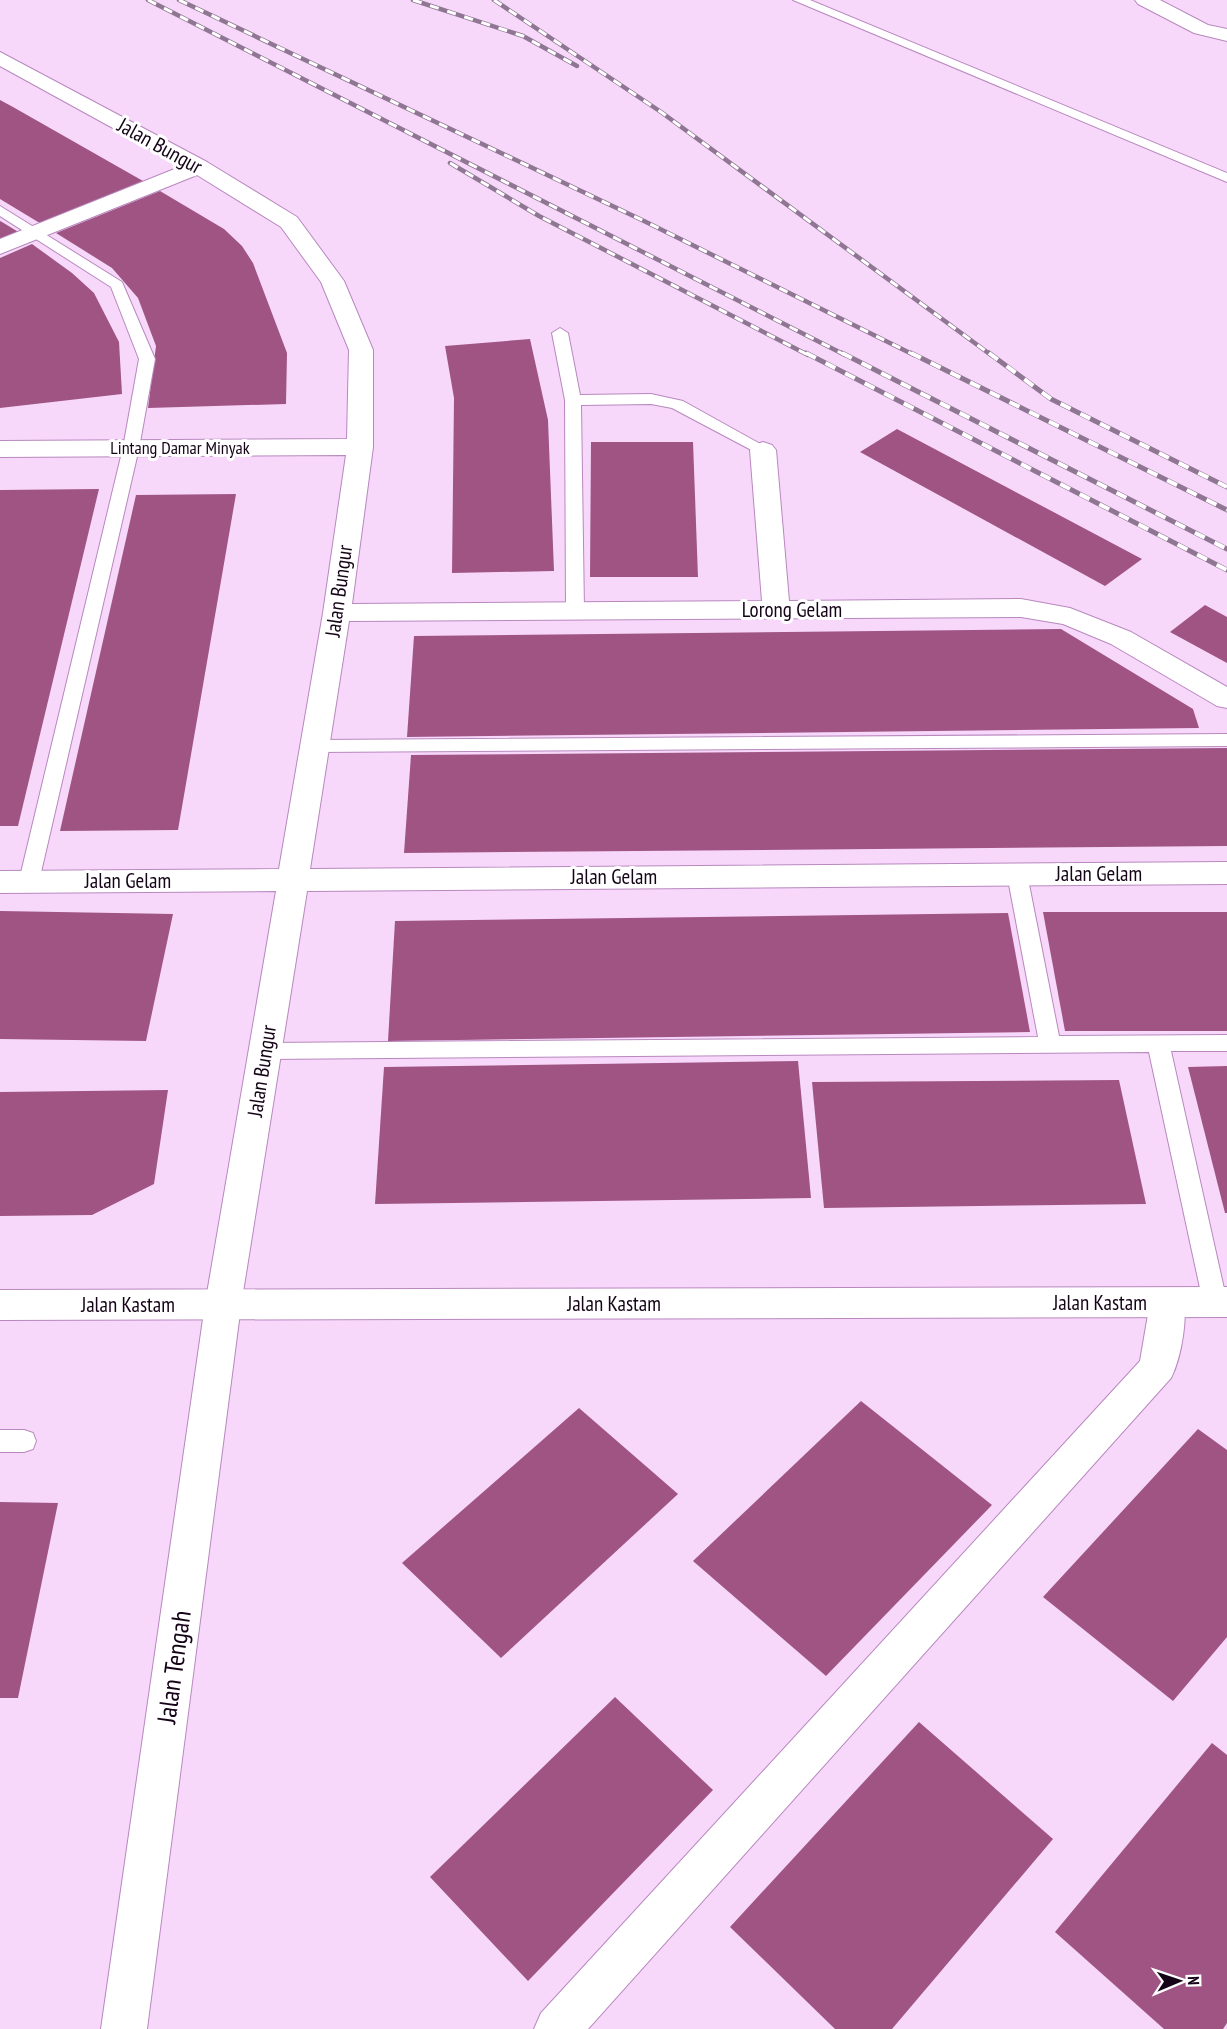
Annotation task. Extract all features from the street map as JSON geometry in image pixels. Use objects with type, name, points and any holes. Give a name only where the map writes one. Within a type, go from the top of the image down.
[{"type":"street","points":[[1145,0],[1201,29],[1227,35]]},
{"type":"street","name":"Jalan Bungur","points":[[0,58],[199,166],[289,222],[332,280],[361,350],[360,447],[337,613],[223,1305]]},
{"type":"street","points":[[0,247],[199,166]]},
{"type":"street","name":"Lintang Damar Minyak","points":[[0,449],[360,447]]},
{"type":"street","points":[[763,450],[776,610]]},
{"type":"street","name":"Lorong Gelam","points":[[337,613],[1022,608],[1061,616],[1121,638],[1227,699]]},
{"type":"street","name":"Jalan Gelam","points":[[14,881],[1227,873]]},
{"type":"street","name":"Jalan Kastam","points":[[0,1305],[1221,1302]]},
{"type":"street","points":[[556,2029],[1158,1367],[1168,1303]]},
{"type":"street","name":"Jalan Tengah","points":[[124,2029],[223,1305]]},
{"type":"lane","points":[[799,0],[1227,178]]},
{"type":"lane","points":[[0,210],[117,285],[147,359],[131,448],[14,881]]},
{"type":"lane","points":[[560,333],[573,400],[575,611]]},
{"type":"lane","points":[[573,400],[651,399],[677,404],[763,450]]},
{"type":"lane","points":[[315,746],[1227,740]]},
{"type":"lane","points":[[1017,874],[1050,1044]]},
{"type":"lane","points":[[265,1051],[1227,1042]]},
{"type":"lane","points":[[1158,1043],[1221,1302]]},
{"type":"building","points":[[0,100],[143,181],[43,225],[0,199]]},
{"type":"building","points":[[160,191],[224,229],[242,246],[253,263],[287,353],[286,404],[148,408],[156,346],[138,298],[112,268],[56,233]]},
{"type":"building","points":[[0,221],[2,222],[20,233],[0,242]]},
{"type":"building","points":[[32,244],[72,273],[94,293],[119,342],[122,394],[0,408],[0,258]]},
{"type":"building","points":[[530,339],[548,420],[554,571],[452,573],[454,398],[445,346]]},
{"type":"building","points":[[897,429],[1142,559],[1105,586],[860,452]]},
{"type":"building","points":[[591,442],[693,442],[698,577],[590,577]]},
{"type":"building","points":[[99,489],[18,826],[0,826],[0,490]]},
{"type":"building","points":[[236,494],[178,830],[60,831],[136,495]]},
{"type":"building","points":[[1205,605],[1227,617],[1227,663],[1170,632]]},
{"type":"building","points":[[1061,629],[1193,709],[1199,728],[407,737],[414,636]]},
{"type":"building","points":[[1227,748],[1227,846],[404,853],[411,755]]},
{"type":"building","points":[[0,911],[173,914],[146,1041],[0,1039]]},
{"type":"building","points":[[1043,912],[1227,912],[1227,1031],[1065,1031]]},
{"type":"building","points":[[1008,913],[1030,1032],[388,1041],[395,921]]},
{"type":"building","points":[[798,1061],[811,1198],[375,1204],[384,1067]]},
{"type":"building","points":[[1227,1066],[1227,1213],[1225,1213],[1188,1067]]},
{"type":"building","points":[[1119,1080],[1146,1204],[824,1208],[812,1082]]},
{"type":"building","points":[[168,1090],[154,1184],[92,1215],[0,1216],[0,1092]]},
{"type":"building","points":[[861,1401],[992,1505],[826,1676],[693,1561]]},
{"type":"building","points":[[579,1408],[678,1494],[501,1658],[402,1563]]},
{"type":"building","points":[[1198,1429],[1227,1450],[1227,1637],[1173,1701],[1043,1597]]},
{"type":"building","points":[[0,1502],[58,1503],[18,1698],[0,1698]]},
{"type":"building","points":[[615,1697],[713,1790],[528,1981],[430,1877]]},
{"type":"building","points":[[919,1722],[1053,1839],[892,2029],[835,2029],[730,1927]]},
{"type":"building","points":[[1212,1743],[1227,1755],[1227,2023],[1223,2029],[1164,2029],[1055,1932]]},
{"type":"railway","points":[[148,0],[845,355]]},
{"type":"railway","points":[[179,0],[644,221],[914,355]]},
{"type":"railway","points":[[413,0],[523,36],[577,66]]},
{"type":"railway","points":[[494,0],[661,112],[991,355]]},
{"type":"railway","points":[[450,163],[539,216],[808,355]]},
{"type":"railway","points":[[806,353],[1227,570]]},
{"type":"railway","points":[[842,353],[1227,549]]},
{"type":"railway","points":[[911,353],[1227,510]]},
{"type":"railway","points":[[989,353],[1051,399],[1227,487]]}]
